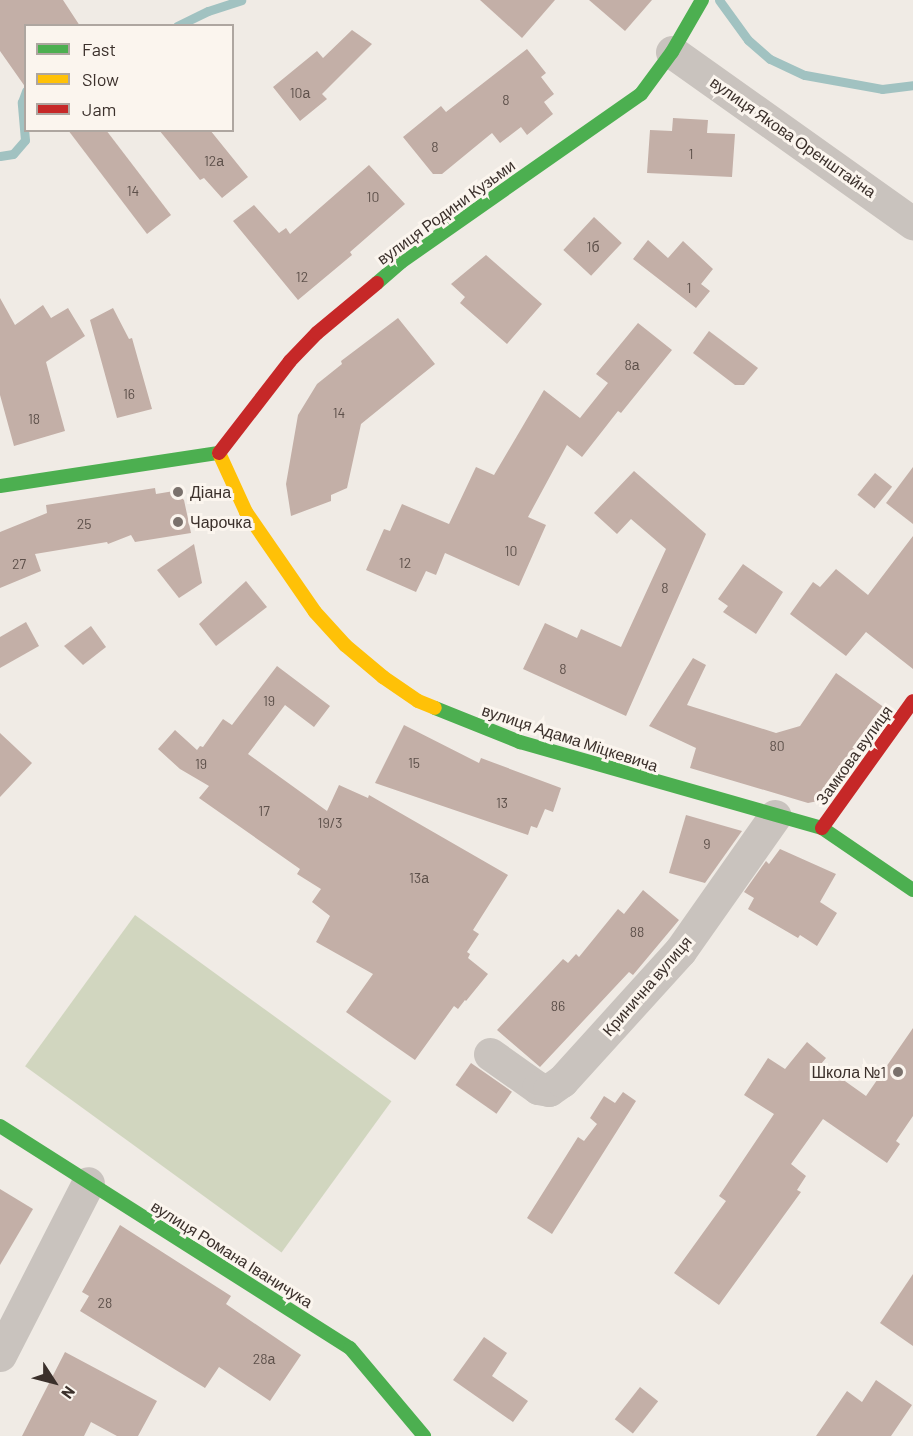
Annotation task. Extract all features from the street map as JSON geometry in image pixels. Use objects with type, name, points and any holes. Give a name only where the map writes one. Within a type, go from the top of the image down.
[{"type":"street","name":"вулиця Родини Кузьми","points":[[219,453],[290,362],[317,333],[401,262],[641,94],[672,52],[699,4]]},
{"type":"street","name":"вулиця Якова Оренштайна","points":[[672,52],[913,223]]},
{"type":"street","points":[[0,486],[219,453]]},
{"type":"street","name":"вулиця Адама Міцкевича","points":[[219,453],[246,512],[315,612],[345,645],[383,677],[418,701],[519,742],[822,828],[913,890]]},
{"type":"street","name":"Замкова вулиця","points":[[822,828],[913,701]]},
{"type":"street","name":"Кринична вулиця","points":[[490,1054],[538,1088],[549,1090],[562,1081],[680,951],[775,816]]},
{"type":"street","name":"вулиця Романа Іваничука","points":[[0,1126],[350,1348],[424,1436]]},
{"type":"street","points":[[0,1355],[88,1183]]},
{"type":"green space","points":[[135,915],[391,1101],[282,1253],[25,1066]]},
{"type":"building","points":[[0,0],[63,0],[79,24],[24,24],[24,85],[0,51]]},
{"type":"building","points":[[480,0],[555,0],[522,38]]},
{"type":"building","points":[[589,0],[652,0],[625,31]]},
{"type":"building","points":[[352,30],[372,44],[322,94],[327,99],[300,121],[273,87],[317,51],[323,58]]},
{"type":"building","points":[[527,49],[546,73],[541,77],[554,94],[544,102],[553,114],[527,135],[521,127],[500,143],[492,133],[442,174],[433,174],[403,137],[441,106],[446,112]]},
{"type":"building","points":[[673,118],[708,120],[707,133],[735,134],[732,177],[647,173],[650,130],[672,131]]},
{"type":"building","points":[[70,132],[108,132],[171,215],[147,234]]},
{"type":"building","points":[[161,132],[212,132],[248,177],[222,198],[204,178],[200,180]]},
{"type":"building","points":[[369,165],[405,204],[350,252],[352,255],[298,300],[233,221],[254,205],[279,233],[286,228],[290,234]]},
{"type":"building","points":[[594,217],[622,243],[591,276],[563,250]]},
{"type":"building","points":[[648,240],[668,258],[683,241],[713,269],[701,284],[710,291],[696,308],[633,259]]},
{"type":"building","points":[[486,255],[542,304],[507,344],[460,303],[465,297],[451,284]]},
{"type":"building","points":[[0,298],[15,325],[43,305],[51,318],[68,308],[85,336],[46,362],[65,431],[14,446],[0,395]]},
{"type":"building","points":[[113,308],[129,339],[132,338],[152,409],[117,418],[90,320]]},
{"type":"building","points":[[398,318],[435,364],[361,424],[347,488],[331,495],[331,501],[291,516],[286,484],[298,415],[317,384],[342,364],[341,361]]},
{"type":"building","points":[[638,323],[672,350],[621,413],[618,411],[582,457],[567,445],[528,517],[546,525],[519,586],[445,553],[436,575],[426,571],[416,592],[366,570],[384,529],[390,531],[402,504],[449,524],[476,467],[494,475],[544,390],[580,418],[608,383],[596,374]]},
{"type":"building","points":[[709,331],[758,368],[744,385],[735,385],[693,353]]},
{"type":"building","points":[[913,467],[913,524],[886,503]]},
{"type":"building","points":[[634,471],[706,534],[626,716],[523,669],[545,623],[577,638],[581,629],[621,647],[666,549],[631,519],[617,534],[594,513]]},
{"type":"building","points":[[875,473],[892,487],[874,509],[857,495]]},
{"type":"building","points":[[155,488],[156,494],[174,491],[184,500],[191,533],[135,542],[131,535],[108,544],[107,542],[35,554],[41,571],[0,588],[0,532],[47,513],[46,505]]},
{"type":"building","points":[[913,536],[913,669],[866,632],[846,656],[790,614],[813,582],[820,587],[836,569],[868,595]]},
{"type":"building","points":[[194,544],[202,583],[179,598],[157,570]]},
{"type":"building","points":[[743,564],[783,592],[756,634],[723,612],[728,606],[718,599]]},
{"type":"building","points":[[246,581],[267,607],[216,646],[199,624]]},
{"type":"building","points":[[26,622],[39,646],[0,668],[0,637]]},
{"type":"building","points":[[91,626],[106,647],[83,665],[64,646]]},
{"type":"building","points":[[693,658],[706,665],[687,705],[776,733],[800,726],[836,673],[885,708],[818,801],[808,803],[690,768],[696,748],[649,726]]},
{"type":"building","points":[[277,666],[330,706],[314,727],[285,705],[248,754],[327,811],[339,785],[368,798],[369,795],[508,875],[473,930],[479,934],[467,952],[470,954],[468,958],[488,974],[458,1009],[454,1006],[415,1060],[346,1012],[373,974],[316,942],[330,916],[312,902],[321,889],[297,874],[300,869],[199,798],[209,786],[180,769],[158,749],[175,730],[197,750],[200,746],[203,747],[223,719],[232,725]]},
{"type":"building","points":[[404,725],[479,763],[481,758],[561,788],[553,812],[545,809],[537,828],[531,826],[528,835],[375,783]]},
{"type":"building","points":[[0,733],[32,763],[0,797]]},
{"type":"building","points":[[686,815],[742,831],[705,883],[669,873]]},
{"type":"building","points":[[780,849],[836,874],[820,902],[837,913],[817,946],[800,935],[798,938],[748,909],[754,898],[744,892],[766,861],[769,864]]},
{"type":"building","points":[[643,890],[679,920],[633,975],[629,972],[540,1067],[497,1030],[563,959],[568,963],[576,954],[579,957],[618,909],[624,914]]},
{"type":"building","points":[[913,1028],[913,1116],[896,1141],[900,1144],[887,1163],[823,1119],[791,1164],[806,1176],[797,1190],[801,1192],[719,1305],[674,1273],[726,1201],[719,1196],[774,1114],[744,1095],[768,1058],[785,1069],[807,1042],[826,1058],[821,1064],[866,1096]]},
{"type":"building","points":[[471,1063],[512,1092],[496,1114],[456,1085]]},
{"type":"building","points":[[623,1092],[636,1101],[552,1234],[527,1218],[578,1137],[584,1141],[597,1124],[590,1118],[604,1096],[615,1103]]},
{"type":"building","points":[[0,1189],[33,1209],[0,1265]]},
{"type":"building","points":[[120,1225],[231,1296],[226,1304],[301,1355],[270,1401],[219,1367],[205,1388],[80,1311],[89,1296],[82,1292]]},
{"type":"building","points":[[913,1274],[913,1346],[880,1323]]},
{"type":"building","points":[[484,1337],[507,1353],[492,1376],[528,1401],[513,1422],[453,1380]]},
{"type":"building","points":[[65,1352],[157,1401],[138,1436],[117,1436],[91,1422],[84,1436],[22,1436]]},
{"type":"building","points":[[876,1380],[912,1405],[891,1436],[816,1436],[847,1391],[862,1402]]},
{"type":"building","points":[[640,1387],[658,1401],[633,1433],[615,1419]]},
{"type":"waterway","points":[[181,24],[208,11],[241,0]]},
{"type":"waterway","points":[[719,0],[748,40],[770,59],[805,75],[882,89],[913,85]]},
{"type":"waterway","points":[[24,96],[22,102],[24,127]]},
{"type":"waterway","points":[[0,156],[13,154],[25,140],[24,132]]},
{"type":"traffic: fast","points":[[377,283],[401,262],[641,94],[672,52],[702,0]]},
{"type":"traffic: fast","points":[[0,486],[219,453]]},
{"type":"traffic: fast","points":[[435,708],[520,742],[822,828],[913,890]]},
{"type":"traffic: fast","points":[[0,1126],[350,1348],[424,1436]]},
{"type":"traffic: slow","points":[[219,453],[246,512],[315,612],[345,645],[383,677],[418,701],[435,708]]},
{"type":"traffic: jam","points":[[219,453],[290,361],[317,333],[377,283]]},
{"type":"traffic: jam","points":[[822,828],[913,701]]},
{"type":"place","name":"Діана","points":[[178,492]]},
{"type":"place","name":"Чарочка","points":[[178,522]]},
{"type":"place","name":"Школа №1","points":[[898,1072]]}]
